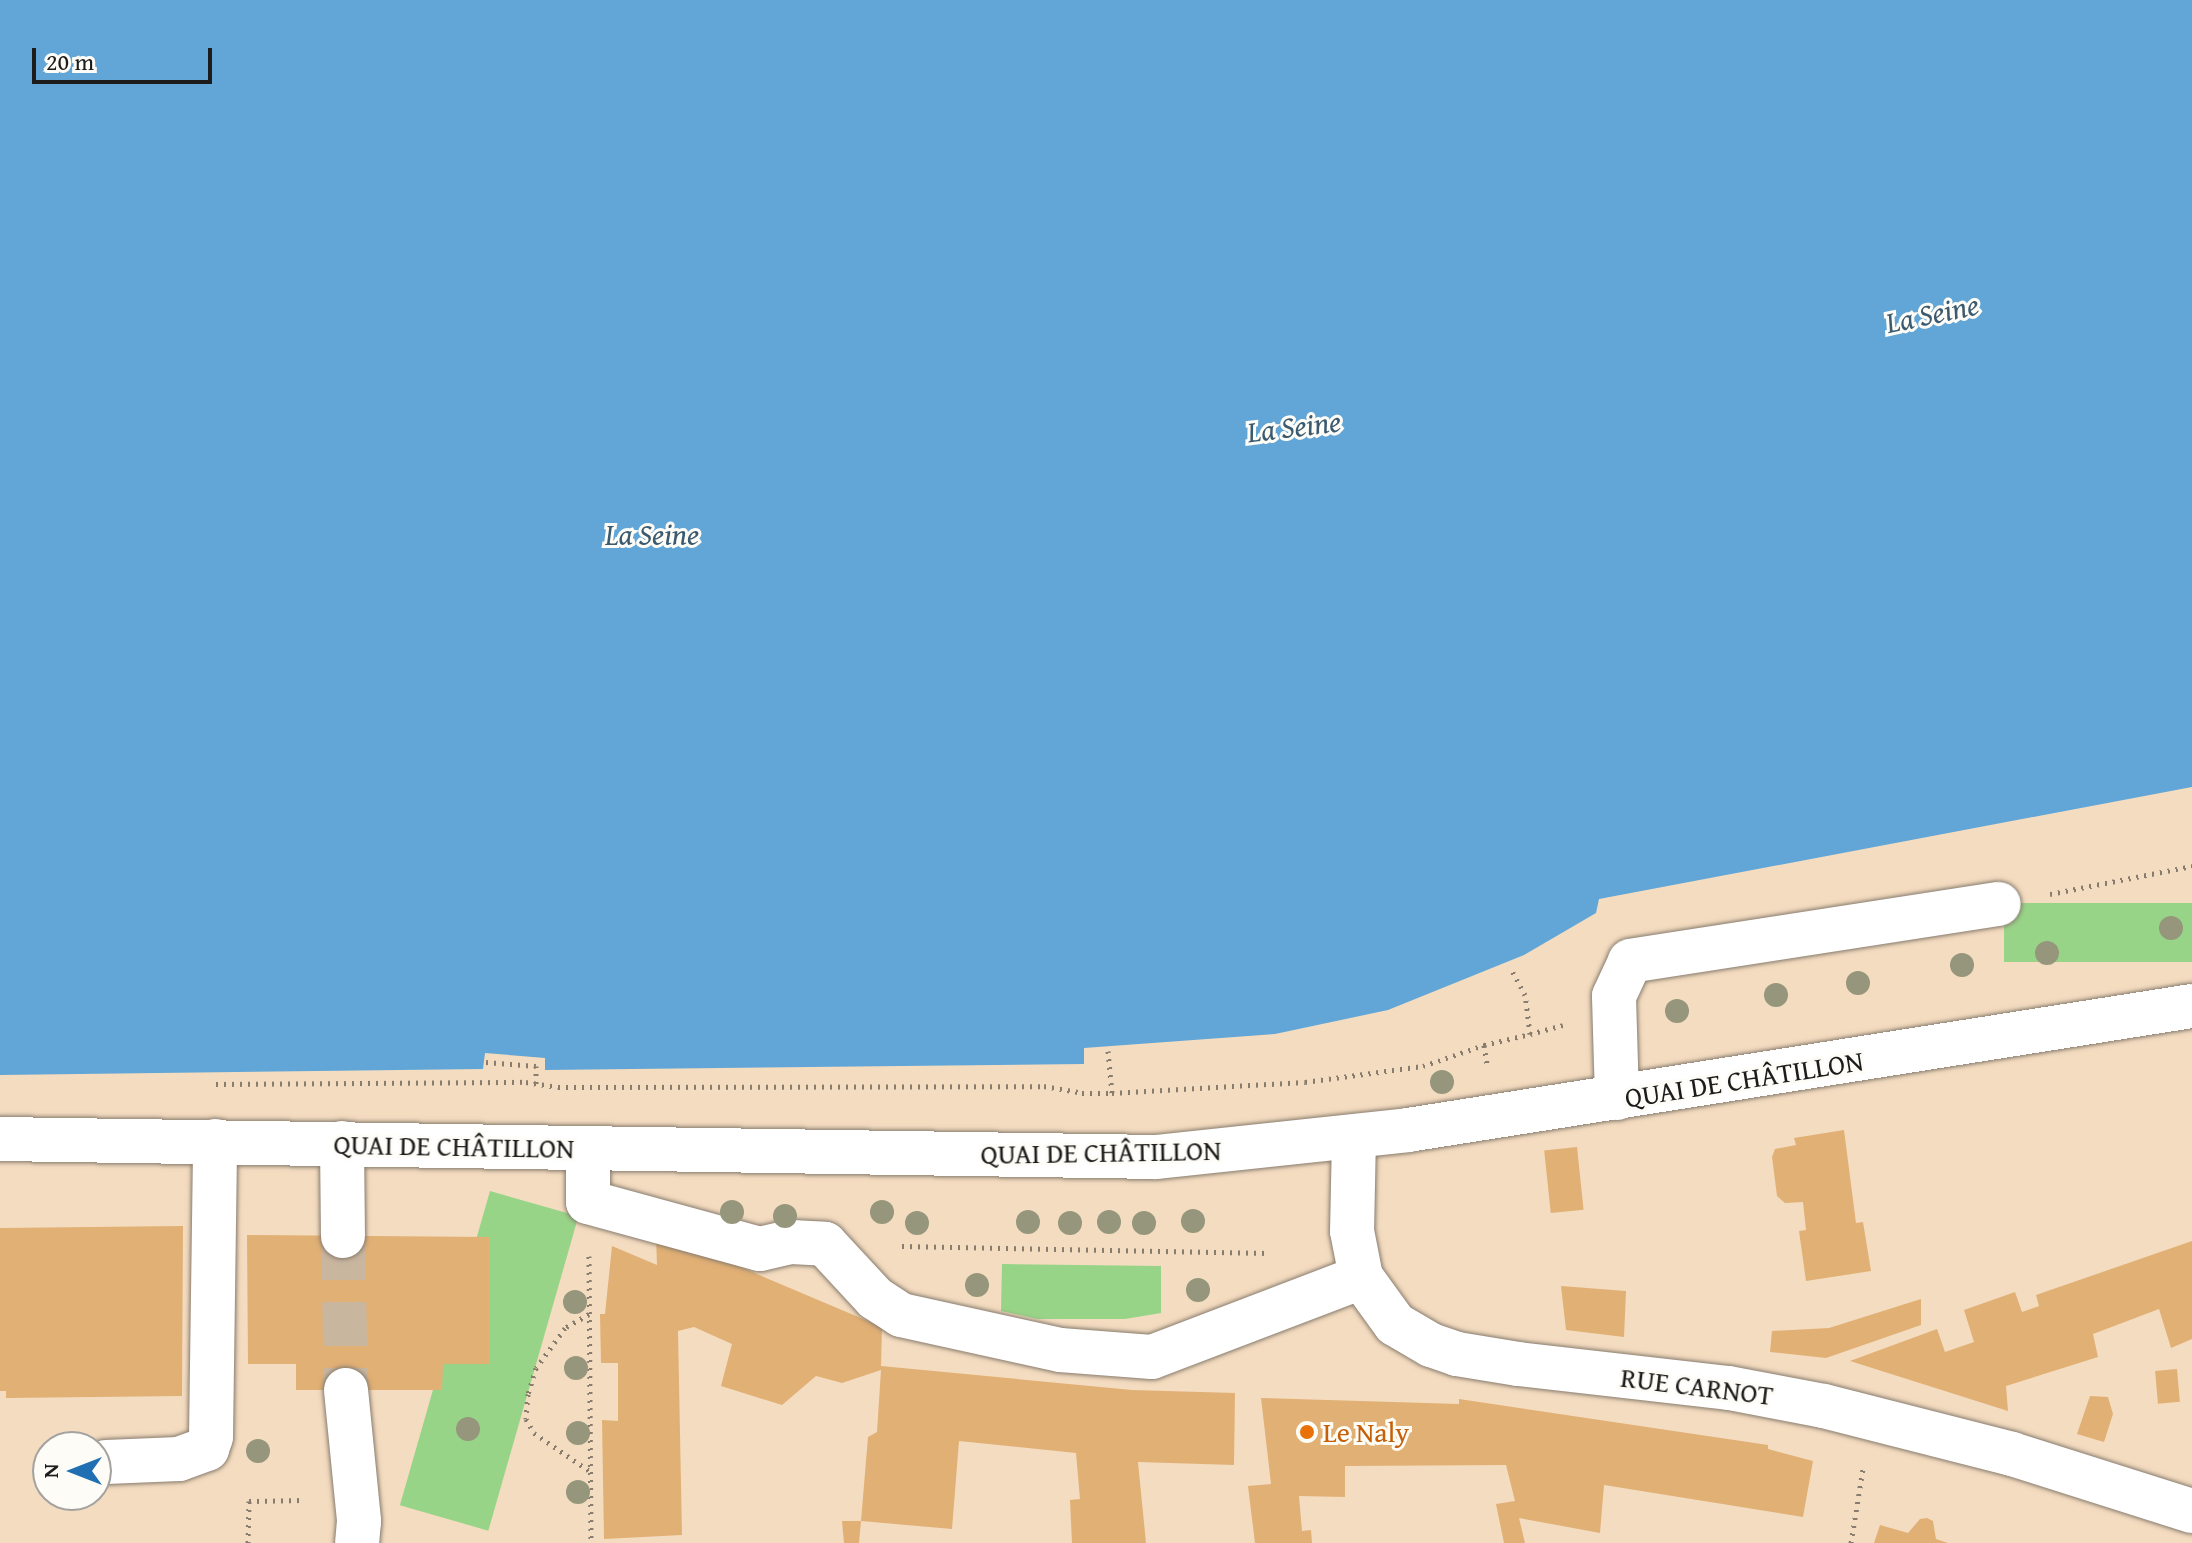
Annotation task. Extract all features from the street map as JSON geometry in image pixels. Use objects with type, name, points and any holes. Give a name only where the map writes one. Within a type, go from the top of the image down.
[{"type":"main road","points":[[1617,1098],[1614,996],[1630,961],[1999,904]]},
{"type":"main road","name":"QUAI DE CHÂTILLON","points":[[0,1139],[1156,1157],[1354,1137],[1494,1118],[2192,1006]]},
{"type":"main road","name":"RUE CARNOT","points":[[1354,1137],[1352,1231],[1361,1277],[1395,1324],[1431,1345],[1457,1354],[1729,1388],[1809,1402],[2012,1454],[2192,1511]]},
{"type":"main road","points":[[112,1462],[179,1459],[207,1449],[211,1437],[215,1141]]},
{"type":"main road","points":[[342,1143],[343,1236]]},
{"type":"main road","points":[[588,1148],[588,1202],[760,1249],[791,1242],[825,1244],[875,1298],[901,1315],[1060,1350],[1152,1357],[1361,1277]]},
{"type":"main road","points":[[346,1390],[358,1532]]},
{"type":"path","points":[[1999,904],[2192,866]]},
{"type":"path","points":[[207,1084],[1044,1086],[1082,1093],[1112,1093],[1334,1078],[1423,1066],[1484,1045],[1530,1034],[1525,995],[1510,967]]},
{"type":"path","points":[[1484,1045],[1494,1118]]},
{"type":"path","points":[[1108,1051],[1112,1093]]},
{"type":"path","points":[[486,1062],[536,1066],[536,1084]]},
{"type":"path","points":[[588,1202],[591,1543]]},
{"type":"path","points":[[825,1244],[1268,1253],[1293,1303]]},
{"type":"path","points":[[589,1314],[565,1328],[536,1368],[528,1394],[526,1419],[534,1433],[591,1472]]},
{"type":"path","points":[[1851,1543],[1863,1472]]},
{"type":"path","points":[[248,1507],[248,1543]]},
{"type":"green space","points":[[2004,903],[2192,903],[2192,962],[2004,962]]},
{"type":"green space","points":[[490,1191],[578,1216],[488,1531],[400,1505]]},
{"type":"green space","points":[[1002,1264],[1161,1266],[1161,1313],[1125,1319],[1037,1319],[1001,1311]]},
{"type":"water","name":"La Seine","points":[[0,0],[2192,0],[2192,787],[1599,899],[1596,913],[1524,955],[1388,1010],[1275,1034],[1084,1048],[1084,1064],[545,1070],[545,1058],[485,1053],[483,1069],[0,1075]]},
{"type":"building","points":[[1844,1130],[1856,1223],[1863,1222],[1871,1271],[1806,1281],[1799,1231],[1806,1230],[1803,1202],[1785,1203],[1777,1196],[1772,1157],[1775,1149],[1796,1145],[1794,1138]]},
{"type":"building","points":[[1577,1147],[1584,1210],[1551,1213],[1544,1150]]},
{"type":"building","points":[[183,1226],[182,1396],[6,1398],[6,1391],[0,1391],[0,1228]]},
{"type":"building","points":[[247,1235],[489,1237],[489,1364],[443,1364],[442,1390],[296,1390],[296,1364],[248,1364]]},
{"type":"building","points":[[656,1237],[698,1249],[882,1327],[881,1366],[1132,1390],[1235,1393],[1234,1465],[1138,1462],[1146,1543],[1072,1543],[1070,1500],[1080,1499],[1076,1453],[959,1441],[952,1529],[861,1521],[868,1437],[877,1432],[881,1370],[842,1383],[816,1376],[782,1405],[721,1386],[732,1344],[694,1327],[678,1331],[682,1535],[604,1539],[602,1420],[618,1421],[618,1363],[601,1363],[600,1314],[605,1314],[612,1246],[657,1265]]},
{"type":"building","points":[[2192,1241],[2192,1339],[2171,1348],[2159,1309],[2093,1334],[2098,1357],[2006,1386],[2008,1411],[1850,1361],[1937,1329],[1945,1352],[1974,1342],[1964,1310],[2015,1292],[2022,1312],[2039,1306],[2036,1295]]},
{"type":"building","points":[[1561,1286],[1626,1291],[1624,1337],[1566,1330]]},
{"type":"building","points":[[1921,1299],[1921,1325],[1826,1358],[1770,1352],[1772,1331],[1829,1328]]},
{"type":"building","points":[[2177,1369],[2180,1402],[2158,1404],[2155,1371]]},
{"type":"building","points":[[2090,1396],[2108,1397],[2113,1414],[2104,1442],[2077,1434]]},
{"type":"building","points":[[1261,1398],[1459,1404],[1459,1399],[1768,1445],[1768,1449],[1813,1461],[1803,1517],[1604,1485],[1600,1533],[1519,1518],[1525,1543],[1504,1543],[1496,1504],[1515,1501],[1506,1465],[1345,1466],[1345,1497],[1299,1496],[1302,1531],[1311,1530],[1312,1543],[1255,1543],[1248,1486],[1271,1484]]},
{"type":"building","points":[[1920,1519],[1933,1521],[1936,1539],[1948,1543],[1874,1543],[1880,1525],[1908,1533]]},
{"type":"building","points":[[842,1521],[861,1521],[859,1543],[844,1543]]},
{"type":"tunnel","points":[[343,1236],[346,1390]]},
{"type":"place","name":"Le Naly","points":[[1307,1432]]}]
